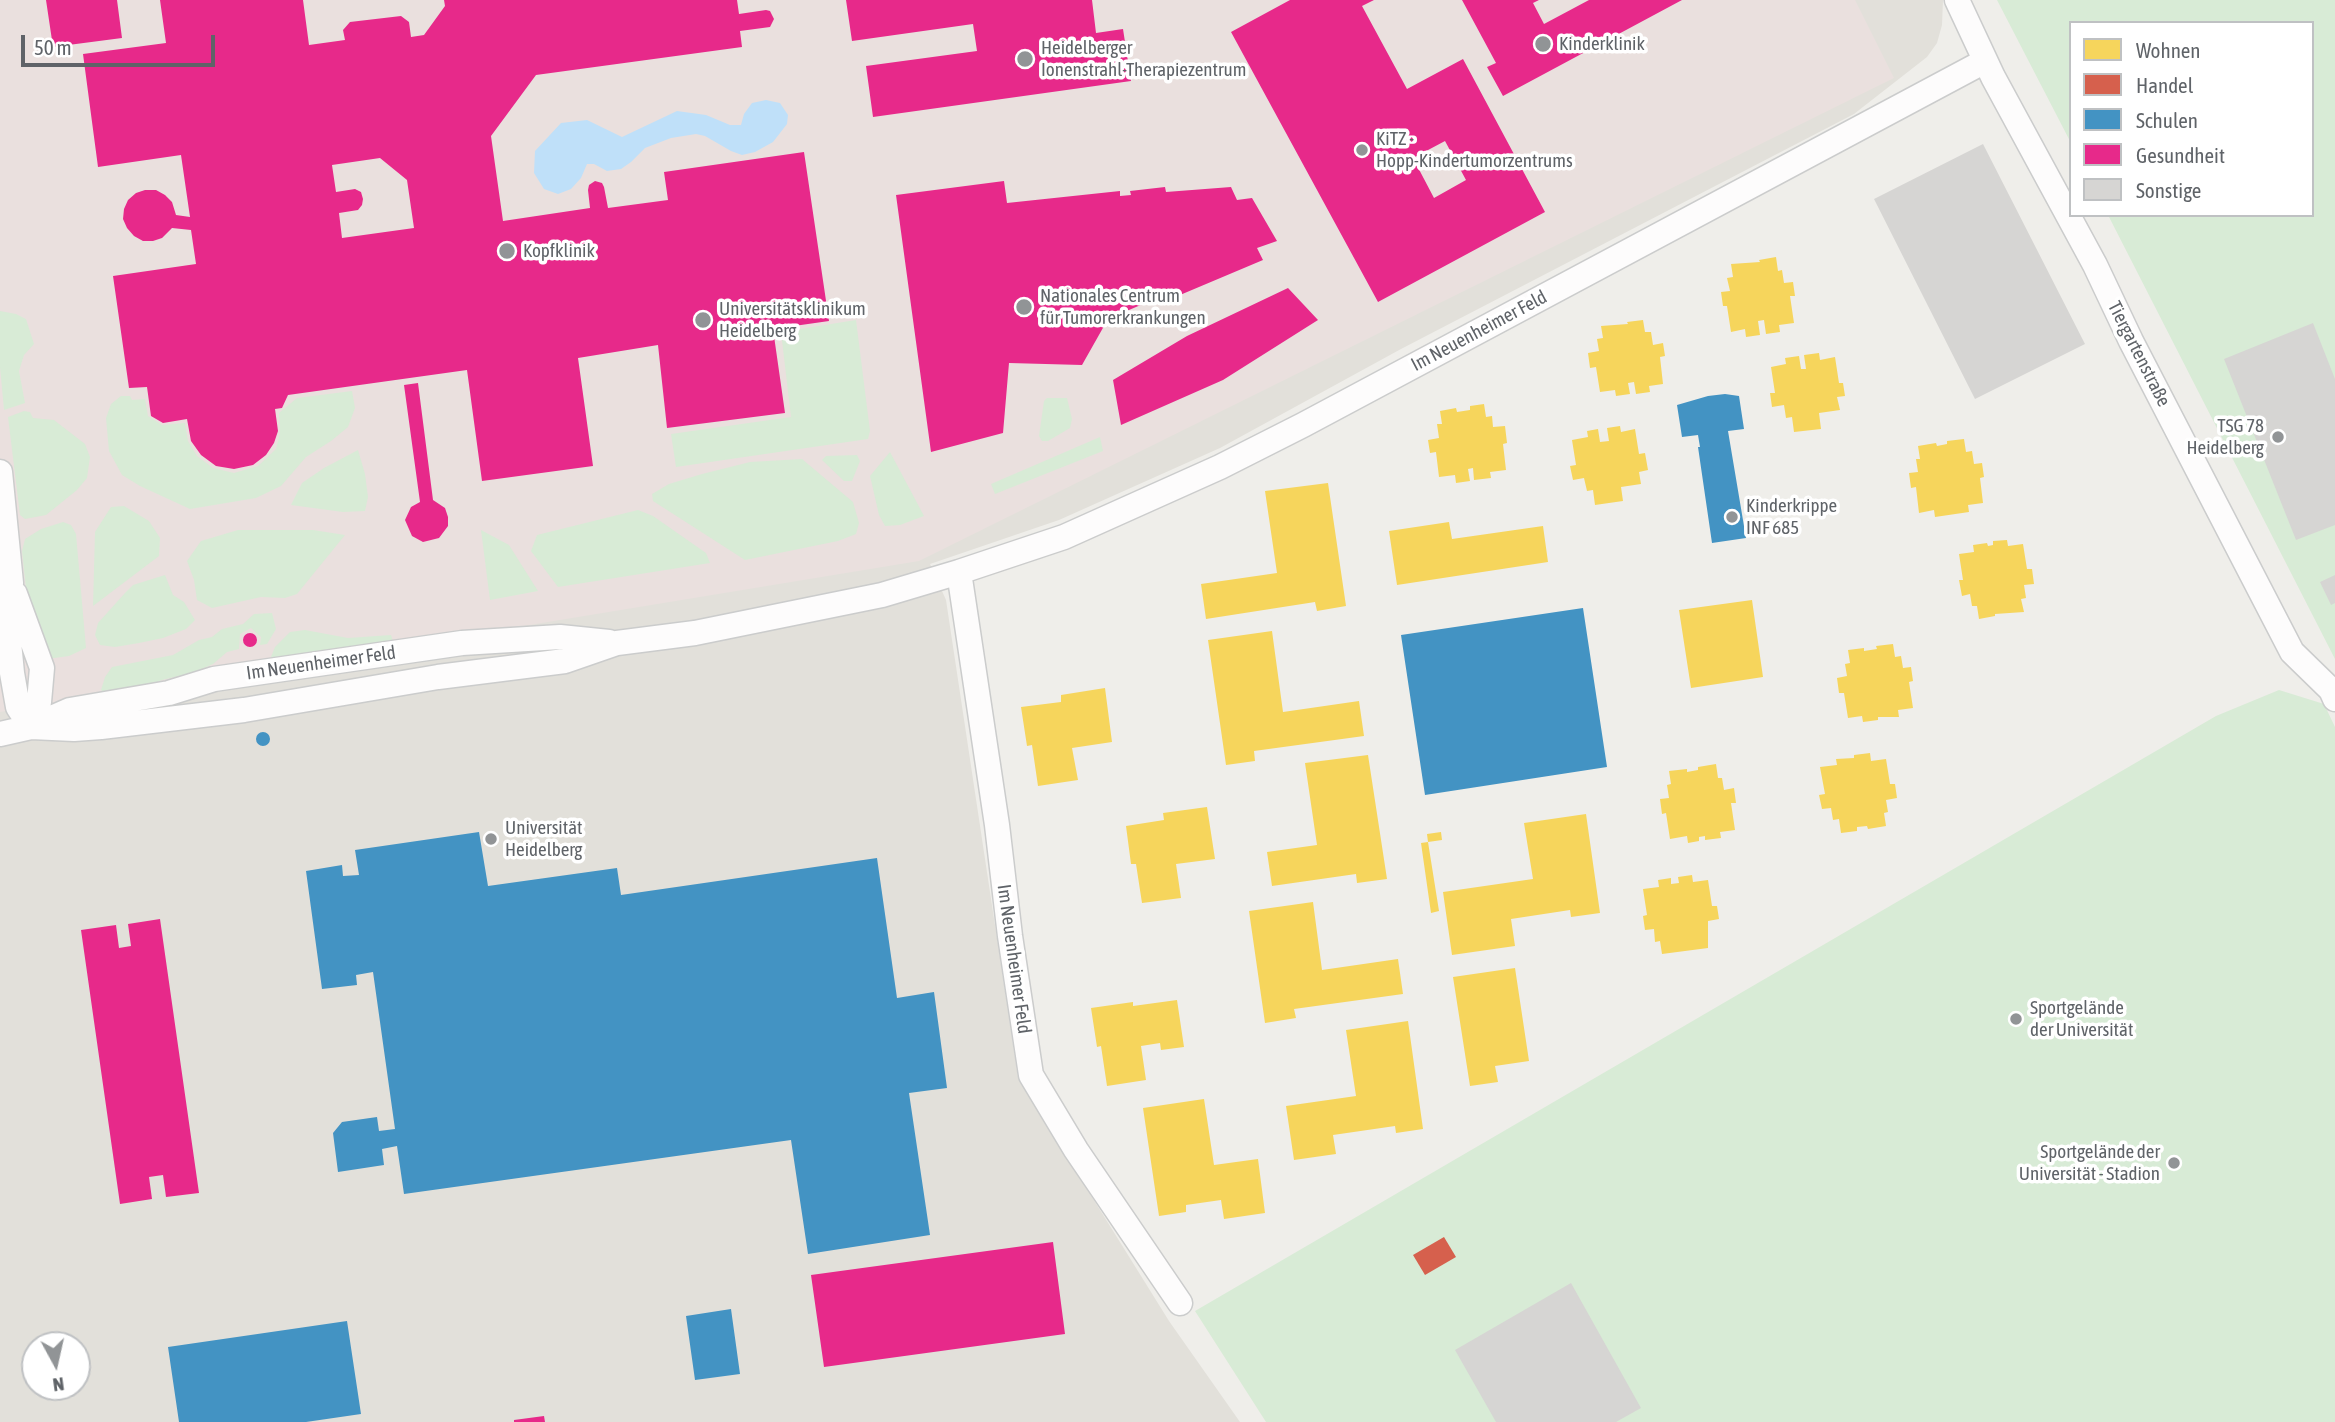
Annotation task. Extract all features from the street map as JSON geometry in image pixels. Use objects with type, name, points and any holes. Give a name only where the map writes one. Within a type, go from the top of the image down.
[{"type":"street","name":"Tiergartenstraße","points":[[1957,0],[1985,61],[2069,217]]},
{"type":"street","name":"Im Neuenheimer Feld","points":[[31,727],[101,727],[244,710],[438,677],[565,661],[617,643],[695,633],[835,606],[959,572],[1064,537],[1232,461],[1985,61]]},
{"type":"street","name":"Tiergartenstraße","points":[[2069,217],[2292,652],[2331,690],[2335,699]]},
{"type":"street","points":[[0,472],[11,583],[4,640],[18,707],[31,727]]},
{"type":"street","name":"Im Neuenheimer Feld","points":[[959,572],[1031,1075],[1076,1150],[1180,1303]]},
{"type":"street","points":[[11,583],[42,668],[39,702],[31,727]]},
{"type":"street","name":"Im Neuenheimer Feld","points":[[0,734],[31,727],[70,710],[169,693],[214,679],[359,657],[462,643],[560,637],[617,643]]},
{"type":"shaded area","name":"Universität Heidelberg","points":[[0,0],[1943,0],[1942,25],[1937,43],[1927,57],[1854,114],[1401,349],[1220,448],[1059,520],[930,564],[946,600],[1018,1078],[1169,1321],[1240,1422],[0,1422]]},
{"type":"shaded area","name":"Universitätsklinikum Heidelberg","points":[[0,0],[1855,0],[1894,78],[919,561],[0,712]]},
{"type":"green space","name":"TSG 78 Heidelberg","points":[[1997,0],[2335,0],[2335,659],[2109,217],[2314,217],[2314,21],[2069,21],[2069,139]]},
{"type":"green space","points":[[0,311],[26,319],[34,344],[24,355],[19,371],[25,403],[4,410],[0,367]]},
{"type":"green space","points":[[856,320],[870,431],[868,439],[676,467],[671,434],[791,417],[781,332]]},
{"type":"green space","points":[[352,391],[355,408],[348,427],[306,457],[281,486],[256,498],[190,509],[122,475],[109,451],[106,418],[111,404],[121,396],[130,396],[132,400],[145,399],[148,416],[162,425],[185,423],[188,441],[197,456],[213,468],[234,473],[258,466],[276,449],[280,433],[279,413],[297,398]]},
{"type":"green space","points":[[1047,398],[1067,398],[1072,419],[1070,428],[1048,441],[1042,441],[1039,436],[1044,401]]},
{"type":"green space","points":[[24,411],[30,412],[33,418],[54,420],[85,444],[90,457],[87,478],[77,490],[46,515],[25,519],[20,515],[8,417]]},
{"type":"green space","points":[[1100,437],[1103,451],[995,494],[991,484]]},
{"type":"green space","points":[[358,450],[368,497],[365,511],[343,512],[291,505],[302,483]]},
{"type":"green space","points":[[890,452],[924,516],[900,525],[885,526],[879,515],[870,476]]},
{"type":"green space","points":[[857,455],[860,461],[852,481],[844,481],[822,460],[826,456]]},
{"type":"green space","points":[[802,459],[853,502],[859,523],[856,534],[838,541],[745,560],[653,501],[652,494],[669,484],[702,474],[750,462]]},
{"type":"green space","points":[[124,506],[149,521],[160,538],[159,556],[93,606],[95,532],[111,507]]},
{"type":"green space","points":[[638,510],[653,516],[706,553],[710,563],[558,587],[531,551],[537,535]]},
{"type":"green space","points":[[63,522],[71,525],[76,534],[86,648],[69,656],[47,659],[27,599],[22,551],[25,539],[41,529]]},
{"type":"green space","points":[[238,530],[313,530],[345,535],[297,594],[285,598],[261,597],[212,608],[197,600],[187,561],[201,541]]},
{"type":"green space","points":[[481,530],[509,545],[538,591],[490,600]]},
{"type":"green space","points":[[165,575],[173,595],[184,602],[195,620],[186,629],[163,638],[115,647],[100,645],[95,635],[98,623],[125,593],[133,585]]},
{"type":"green space","points":[[272,613],[276,629],[267,644],[260,645],[261,637],[251,628],[240,634],[239,649],[227,652],[213,664],[195,672],[162,680],[138,690],[108,695],[101,690],[112,667],[173,655],[199,640],[212,637],[222,629],[243,624],[254,614]]},
{"type":"green space","points":[[305,630],[348,638],[391,635],[393,641],[388,647],[279,661],[271,657],[275,647],[290,632]]},
{"type":"green space","name":"Sportgelände der Universität","points":[[2279,690],[2324,704],[2335,727],[2335,1422],[1266,1422],[1195,1311],[2216,716]]},
{"type":"water","points":[[766,100],[780,103],[788,115],[787,124],[773,142],[755,152],[742,155],[696,134],[671,138],[645,148],[621,169],[607,171],[594,164],[587,164],[581,178],[571,189],[558,194],[544,189],[534,173],[535,151],[561,123],[587,120],[622,137],[677,111],[706,115],[730,125],[741,125],[744,114],[752,103]]},
{"type":"building: Wohnen","points":[[1776,257],[1778,271],[1782,270],[1784,283],[1793,282],[1795,296],[1790,296],[1794,323],[1779,325],[1780,332],[1766,334],[1764,320],[1758,321],[1760,335],[1746,337],[1745,329],[1731,332],[1727,306],[1723,306],[1721,292],[1730,291],[1727,278],[1733,277],[1731,264],[1760,262],[1759,260]]},
{"type":"building: Wohnen","points":[[1643,320],[1645,332],[1651,332],[1653,345],[1663,343],[1665,356],[1660,357],[1663,384],[1649,386],[1650,392],[1636,394],[1634,382],[1628,383],[1630,394],[1616,396],[1615,390],[1600,392],[1596,367],[1590,368],[1588,353],[1599,351],[1597,339],[1603,338],[1601,326]]},
{"type":"building: Wohnen","points":[[1819,353],[1820,360],[1835,357],[1839,383],[1843,383],[1845,396],[1837,397],[1840,410],[1819,413],[1821,429],[1794,432],[1792,417],[1786,418],[1784,405],[1772,407],[1770,393],[1775,393],[1771,367],[1786,364],[1785,358],[1799,356],[1801,369],[1806,369],[1804,355]]},
{"type":"building: Wohnen","points":[[1484,404],[1486,417],[1492,416],[1493,427],[1505,426],[1507,443],[1503,444],[1506,470],[1490,472],[1491,478],[1474,480],[1473,468],[1468,469],[1470,481],[1456,483],[1455,475],[1439,477],[1436,452],[1430,453],[1428,440],[1439,438],[1437,424],[1442,424],[1440,411],[1456,408],[1457,412],[1470,410],[1470,406]]},
{"type":"building: Wohnen","points":[[1620,426],[1621,432],[1635,429],[1639,454],[1645,453],[1648,470],[1639,472],[1641,484],[1621,487],[1623,501],[1595,505],[1593,490],[1587,491],[1584,478],[1573,480],[1570,466],[1576,465],[1572,440],[1588,437],[1587,431],[1598,429],[1600,442],[1609,441],[1607,428]]},
{"type":"building: Wohnen","points":[[1964,439],[1966,452],[1972,451],[1974,464],[1982,463],[1984,477],[1980,478],[1983,503],[1968,505],[1969,512],[1935,517],[1934,510],[1919,513],[1916,487],[1911,488],[1909,473],[1918,472],[1918,446],[1936,443],[1937,446],[1947,444],[1947,441]]},
{"type":"building: Wohnen","points":[[1328,483],[1346,606],[1317,611],[1315,602],[1206,619],[1201,584],[1277,573],[1265,491]]},
{"type":"building: Wohnen","points":[[1449,522],[1452,539],[1543,526],[1548,562],[1397,585],[1389,531]]},
{"type":"building: Wohnen","points":[[2007,540],[2008,546],[2023,544],[2027,569],[2032,569],[2034,584],[2024,585],[2026,598],[2021,599],[2024,612],[1995,614],[1979,619],[1977,606],[1972,606],[1970,594],[1962,596],[1959,580],[1963,580],[1959,554],[1974,552],[1973,545],[1987,543],[1988,546],[1993,545],[1993,541]]},
{"type":"building: Wohnen","points":[[1752,600],[1763,677],[1691,688],[1679,610]]},
{"type":"building: Wohnen","points":[[1272,631],[1283,712],[1359,701],[1364,736],[1254,751],[1255,761],[1226,765],[1208,640]]},
{"type":"building: Wohnen","points":[[1893,644],[1895,657],[1901,656],[1903,668],[1911,667],[1913,681],[1909,682],[1913,708],[1898,710],[1899,717],[1878,717],[1878,720],[1863,722],[1862,716],[1848,718],[1844,693],[1839,693],[1837,678],[1847,676],[1845,664],[1850,663],[1848,650],[1864,648],[1864,651]]},
{"type":"building: Wohnen","points":[[1105,688],[1112,742],[1072,748],[1078,780],[1038,786],[1032,745],[1027,746],[1021,707],[1061,702],[1061,695]]},
{"type":"building: Wohnen","points":[[1870,753],[1871,761],[1886,759],[1890,784],[1895,784],[1897,798],[1886,800],[1886,826],[1868,829],[1867,826],[1857,827],[1857,831],[1841,833],[1839,819],[1833,820],[1831,808],[1822,809],[1819,795],[1825,794],[1820,767],[1837,765],[1836,759],[1854,758],[1854,755]]},
{"type":"building: Wohnen","points":[[1368,755],[1387,879],[1357,883],[1356,874],[1272,886],[1267,852],[1317,845],[1305,763]]},
{"type":"building: Wohnen","points":[[1716,764],[1718,778],[1722,778],[1724,790],[1734,788],[1736,803],[1731,803],[1735,830],[1720,832],[1721,838],[1705,840],[1705,836],[1699,837],[1699,841],[1688,843],[1687,836],[1670,839],[1666,813],[1662,814],[1660,799],[1669,798],[1669,771],[1687,769],[1687,772]]},
{"type":"building: Wohnen","points":[[1207,807],[1215,859],[1176,864],[1181,898],[1142,903],[1136,864],[1131,864],[1126,826],[1164,820],[1163,813]]},
{"type":"building: Wohnen","points":[[1586,814],[1600,913],[1571,917],[1570,910],[1511,919],[1515,946],[1452,955],[1443,892],[1533,879],[1524,823]]},
{"type":"building: Wohnen","points":[[1441,832],[1442,840],[1428,842],[1427,834]]},
{"type":"building: Wohnen","points":[[1428,842],[1439,911],[1431,913],[1421,843]]},
{"type":"building: Wohnen","points":[[1692,875],[1693,882],[1708,880],[1712,906],[1717,906],[1719,919],[1708,921],[1708,948],[1662,954],[1660,941],[1655,942],[1654,929],[1645,930],[1643,916],[1647,915],[1643,889],[1659,887],[1658,880],[1671,878],[1671,884],[1679,883],[1678,877]]},
{"type":"building: Wohnen","points":[[1313,902],[1322,970],[1398,959],[1403,994],[1294,1009],[1296,1018],[1265,1023],[1249,911]]},
{"type":"building: Wohnen","points":[[1515,968],[1529,1061],[1495,1066],[1498,1082],[1470,1086],[1453,977]]},
{"type":"building: Wohnen","points":[[1177,1000],[1184,1047],[1161,1050],[1160,1043],[1141,1046],[1146,1080],[1107,1086],[1101,1046],[1097,1047],[1091,1008]]},
{"type":"building: Wohnen","points":[[1408,1021],[1423,1129],[1396,1133],[1395,1126],[1333,1135],[1336,1154],[1294,1160],[1286,1106],[1356,1096],[1346,1030]]},
{"type":"building: Wohnen","points":[[1204,1099],[1214,1165],[1258,1159],[1265,1213],[1224,1219],[1221,1200],[1186,1205],[1186,1212],[1159,1216],[1143,1108]]},
{"type":"building: Handel","points":[[1444,1237],[1456,1257],[1425,1275],[1413,1255]]},
{"type":"building: Schulen","points":[[1725,394],[1739,396],[1744,429],[1728,431],[1746,538],[1712,543],[1698,435],[1682,437],[1677,405]]},
{"type":"building: Schulen","points":[[1583,608],[1607,767],[1425,795],[1401,635]]},
{"type":"building: Schulen","points":[[260,732],[266,732],[270,739],[266,746],[260,746],[256,742],[256,736]]},
{"type":"building: Schulen","points":[[479,832],[488,886],[617,868],[621,895],[877,858],[897,998],[934,992],[947,1088],[909,1093],[930,1235],[808,1254],[791,1140],[404,1194],[397,1146],[382,1149],[384,1165],[338,1172],[333,1133],[342,1122],[377,1117],[379,1131],[395,1129],[373,972],[356,975],[357,985],[322,989],[306,871],[342,865],[343,876],[359,875],[355,850]]},
{"type":"building: Schulen","points":[[731,1309],[740,1374],[695,1380],[686,1316]]},
{"type":"building: Schulen","points":[[347,1321],[361,1414],[306,1422],[179,1422],[168,1347]]},
{"type":"building: Gesundheit","points":[[46,0],[117,0],[122,38],[53,47]]},
{"type":"building: Gesundheit","name":"Kopfklinik","points":[[160,0],[303,0],[309,45],[345,40],[343,30],[350,22],[401,16],[409,22],[411,37],[424,35],[445,6],[444,0],[737,0],[739,14],[770,11],[774,19],[770,27],[740,31],[742,47],[536,75],[491,136],[503,221],[590,208],[588,190],[589,185],[595,181],[602,183],[604,187],[608,208],[668,200],[664,172],[804,152],[829,321],[773,329],[785,413],[667,428],[658,345],[578,358],[593,466],[482,481],[467,370],[288,395],[282,408],[275,409],[278,431],[266,455],[253,465],[234,469],[216,466],[201,455],[191,441],[187,419],[163,423],[151,416],[147,387],[129,388],[113,276],[196,264],[191,230],[172,228],[162,238],[143,241],[134,236],[123,219],[128,200],[145,190],[156,190],[165,195],[172,202],[176,215],[190,217],[181,155],[98,167],[83,54],[166,43]],"holes":[[[380,158],[407,180],[414,228],[342,238],[339,213],[358,210],[363,199],[361,192],[355,189],[336,192],[332,165]]]},
{"type":"building: Gesundheit","name":"Heidelberger Ionenstrahl-Therapiezentrum","points":[[846,0],[1092,0],[1096,33],[1123,29],[1131,81],[873,117],[866,66],[977,51],[973,24],[852,41]]},
{"type":"building: Gesundheit","name":"KiTZ - Hopp-Kindertumorzentrums","points":[[1290,0],[1374,0],[1362,6],[1407,89],[1463,59],[1545,212],[1378,302],[1231,32]],"holes":[[[1445,141],[1466,180],[1434,198],[1413,158]]]},
{"type":"building: Gesundheit","name":"Kinderklinik","points":[[1462,0],[1539,0],[1533,3],[1544,24],[1589,0],[1682,0],[1503,96],[1487,67],[1496,63]]},
{"type":"building: Gesundheit","name":"Nationales Centrum für Tumorerkrankungen","points":[[1004,181],[1007,203],[1120,191],[1120,196],[1131,195],[1130,191],[1165,187],[1166,192],[1231,187],[1237,200],[1252,198],[1277,241],[1257,248],[1263,260],[1180,295],[1178,289],[1108,319],[1082,365],[1009,363],[1003,433],[931,452],[896,195]]},
{"type":"building: Gesundheit","name":"Nationales Centrum für Tumorerkrankungen","points":[[1288,288],[1318,320],[1223,380],[1121,425],[1113,380],[1187,336]]},
{"type":"building: Gesundheit","points":[[418,383],[433,500],[445,508],[448,517],[448,526],[439,538],[423,542],[412,536],[405,520],[411,507],[420,502],[404,385]]},
{"type":"building: Gesundheit","points":[[247,633],[253,633],[257,640],[253,647],[247,647],[243,643],[243,637]]},
{"type":"building: Gesundheit","points":[[160,919],[199,1193],[166,1197],[163,1175],[149,1177],[152,1199],[120,1204],[81,930],[116,925],[119,948],[131,946],[128,924]]},
{"type":"building: Gesundheit","points":[[1053,1242],[1065,1334],[824,1367],[811,1275]]},
{"type":"building: Gesundheit","points":[[544,1416],[545,1422],[514,1422],[514,1420]]},
{"type":"building: Sonstige","points":[[1983,144],[2085,344],[1975,399],[1874,199]]},
{"type":"building: Sonstige","points":[[2313,323],[2335,379],[2335,525],[2296,540],[2224,359]]},
{"type":"building: Sonstige","points":[[2335,575],[2335,603],[2331,605],[2320,582]]},
{"type":"building: Sonstige","points":[[1571,1283],[1641,1408],[1616,1422],[1496,1422],[1455,1350]]},
{"type":"place","name":"Kinderklinik","points":[[1543,44]]},
{"type":"place","name":"Heidelberger Ionenstrahl-Therapiezentrum","points":[[1025,59]]},
{"type":"place","name":"KiTZ - Hopp-Kindertumorzentrums","points":[[1362,150]]},
{"type":"place","name":"Kopfklinik","points":[[507,251]]},
{"type":"place","name":"Nationales Centrum für Tumorerkrankungen","points":[[1024,307]]},
{"type":"place","name":"Universitätsklinikum Heidelberg","points":[[703,320]]},
{"type":"place","name":"TSG 78 Heidelberg","points":[[2278,437]]},
{"type":"place","name":"Kinderkrippe INF 685","points":[[1732,517]]},
{"type":"place","name":"Universität Heidelberg","points":[[491,839]]},
{"type":"place","name":"Sportgelände der Universität","points":[[2016,1019]]},
{"type":"place","name":"Sportgelände der Universität - Stadion","points":[[2174,1163]]}]
